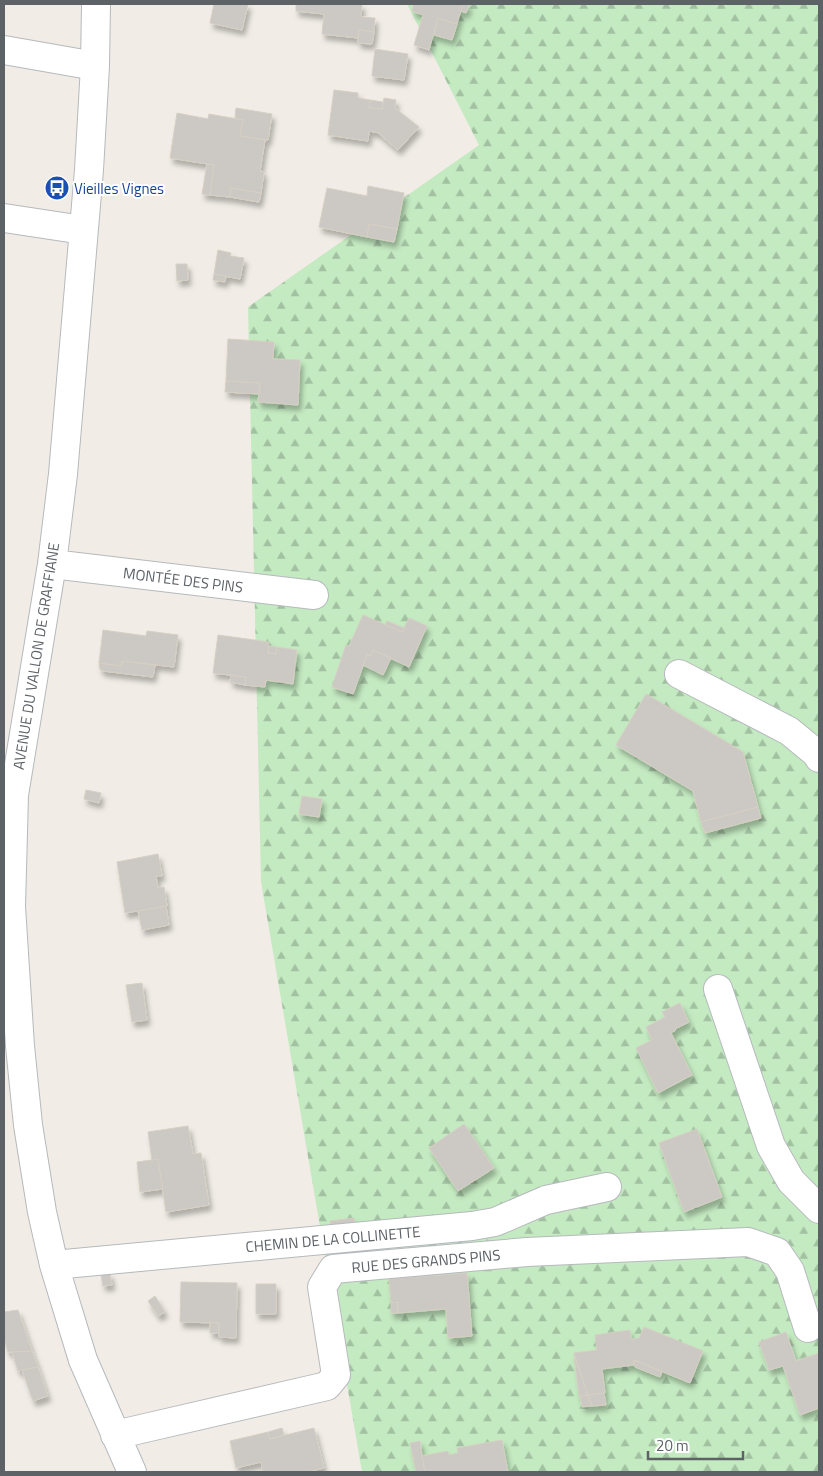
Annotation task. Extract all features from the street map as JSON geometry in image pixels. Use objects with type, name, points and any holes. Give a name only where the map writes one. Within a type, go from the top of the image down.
[{"type":"street","name":"AVENUE DU VALLON DE GRAFFIANE","points":[[96,4],[95,66],[89,170],[63,474],[52,564],[9,795],[11,907],[20,1046],[28,1125],[42,1212],[54,1265],[83,1360],[132,1472]]},
{"type":"street","points":[[4,50],[95,66]]},
{"type":"street","points":[[4,218],[84,230]]},
{"type":"street","name":"MONTÉE DES PINS","points":[[52,564],[314,595]]},
{"type":"street","points":[[679,674],[789,731],[817,754],[819,758]]},
{"type":"street","points":[[718,989],[771,1146],[791,1181],[819,1209]]},
{"type":"street","name":"CHEMIN DE LA COLLINETTE","points":[[54,1265],[472,1226],[495,1222],[546,1200],[607,1186]]},
{"type":"street","name":"RUE DES GRANDS PINS","points":[[115,1435],[327,1386],[336,1375],[322,1287],[333,1269],[527,1252],[748,1242],[777,1252],[790,1271],[808,1328]]},
{"type":"green space","points":[[407,4],[819,4],[819,1472],[362,1472],[261,882],[248,307],[479,145]]},
{"type":"building","points":[[214,4],[248,4],[242,30],[210,23]]},
{"type":"building","points":[[296,4],[362,4],[361,17],[375,18],[374,32],[359,30],[358,38],[322,34],[324,14],[296,11]]},
{"type":"building","points":[[414,4],[463,4],[457,24],[438,18],[429,50],[414,45],[423,15],[412,11]]},
{"type":"building","points":[[463,4],[469,4],[466,13],[461,11]]},
{"type":"building","points":[[438,18],[457,24],[452,40],[434,35]]},
{"type":"building","points":[[359,30],[374,32],[372,44],[358,43]]},
{"type":"building","points":[[375,49],[408,54],[404,80],[372,76]]},
{"type":"building","points":[[334,90],[358,93],[358,98],[370,100],[369,108],[382,109],[384,98],[396,100],[395,108],[419,127],[398,150],[379,133],[369,131],[368,141],[328,135]]},
{"type":"building","points":[[370,100],[383,102],[382,109],[369,108]]},
{"type":"building","points":[[236,108],[272,114],[268,140],[240,136],[243,120],[235,118]]},
{"type":"building","points":[[177,113],[208,119],[209,114],[243,120],[240,136],[265,140],[260,171],[264,172],[261,193],[231,188],[230,197],[210,195],[214,165],[170,158]]},
{"type":"building","points":[[207,164],[214,165],[210,195],[202,194]]},
{"type":"building","points":[[368,186],[404,193],[397,229],[369,224],[367,237],[319,227],[327,188],[367,196]]},
{"type":"building","points":[[231,188],[261,193],[259,202],[230,197]]},
{"type":"building","points":[[369,224],[397,229],[394,242],[367,237]]},
{"type":"building","points":[[218,250],[231,253],[230,256],[244,258],[240,279],[214,274]]},
{"type":"building","points":[[176,264],[187,264],[188,280],[177,281]]},
{"type":"building","points":[[214,274],[226,276],[225,282],[213,280]]},
{"type":"building","points":[[228,339],[274,342],[273,359],[300,360],[298,405],[258,402],[260,383],[226,381]]},
{"type":"building","points":[[226,381],[260,383],[259,394],[225,392]]},
{"type":"building","points":[[363,615],[402,632],[409,618],[427,626],[409,667],[373,650],[370,656],[367,655],[353,694],[332,687],[346,645],[349,646]]},
{"type":"building","points":[[387,621],[404,628],[402,632],[385,625]]},
{"type":"building","points":[[103,630],[146,636],[147,631],[178,635],[174,667],[122,661],[122,666],[99,663]]},
{"type":"building","points":[[218,635],[269,642],[268,653],[276,654],[277,647],[297,650],[293,684],[266,680],[265,687],[245,685],[246,677],[213,673]]},
{"type":"building","points":[[269,646],[277,647],[276,654],[268,653]]},
{"type":"building","points":[[373,650],[391,658],[383,675],[363,665],[367,655],[370,656]]},
{"type":"building","points":[[122,661],[155,665],[153,677],[103,671],[100,669],[99,663],[122,666]]},
{"type":"building","points":[[231,675],[246,677],[245,685],[230,682]]},
{"type":"building","points":[[646,694],[743,752],[758,807],[701,822],[693,791],[616,745]]},
{"type":"building","points":[[86,790],[101,793],[99,803],[84,799]]},
{"type":"building","points":[[302,796],[322,799],[319,817],[299,814]]},
{"type":"building","points":[[758,807],[761,818],[705,833],[701,822]]},
{"type":"building","points":[[158,854],[162,876],[156,876],[158,888],[164,887],[167,906],[125,913],[117,862]]},
{"type":"building","points":[[166,906],[169,925],[142,930],[138,911]]},
{"type":"building","points":[[142,983],[147,1020],[132,1022],[126,985]]},
{"type":"building","points":[[680,1003],[689,1022],[671,1033],[692,1075],[658,1093],[636,1048],[652,1040],[646,1027],[665,1017],[662,1012]]},
{"type":"building","points":[[464,1124],[494,1168],[458,1191],[429,1148]]},
{"type":"building","points":[[188,1126],[193,1154],[201,1153],[209,1205],[166,1212],[158,1159],[152,1160],[148,1132]]},
{"type":"building","points":[[697,1129],[722,1197],[684,1212],[659,1143]]},
{"type":"building","points":[[158,1159],[163,1189],[140,1192],[137,1162]]},
{"type":"building","points":[[354,1218],[356,1237],[332,1240],[330,1221]]},
{"type":"building","points":[[110,1273],[112,1285],[103,1286],[101,1275]]},
{"type":"building","points":[[467,1273],[472,1336],[448,1338],[446,1309],[398,1313],[398,1302],[391,1303],[389,1279]]},
{"type":"building","points":[[181,1282],[237,1283],[236,1338],[219,1337],[219,1323],[180,1322]]},
{"type":"building","points":[[256,1284],[276,1284],[276,1314],[256,1314]]},
{"type":"building","points":[[155,1296],[165,1312],[158,1316],[148,1301]]},
{"type":"building","points":[[398,1302],[398,1313],[391,1313],[391,1303]]},
{"type":"building","points":[[18,1310],[32,1351],[8,1352],[4,1338],[4,1312]]},
{"type":"building","points":[[210,1322],[219,1323],[219,1333],[210,1333]]},
{"type":"building","points":[[644,1327],[703,1351],[690,1383],[634,1360],[634,1365],[602,1369],[605,1393],[588,1395],[574,1353],[597,1350],[595,1335],[630,1330],[631,1339],[639,1338]]},
{"type":"building","points":[[786,1332],[796,1361],[819,1353],[819,1408],[800,1415],[783,1366],[769,1370],[759,1342]]},
{"type":"building","points":[[32,1351],[38,1367],[18,1371],[12,1352]]},
{"type":"building","points":[[574,1355],[588,1395],[579,1396]]},
{"type":"building","points":[[634,1360],[662,1372],[660,1377],[635,1367]]},
{"type":"building","points":[[38,1367],[48,1396],[33,1401],[22,1370]]},
{"type":"building","points":[[604,1393],[606,1405],[592,1406],[588,1395]]},
{"type":"building","points":[[588,1395],[592,1406],[582,1407],[580,1396]]},
{"type":"building","points":[[282,1428],[284,1435],[270,1439],[268,1432]]},
{"type":"building","points":[[314,1428],[324,1468],[307,1472],[263,1472],[261,1462],[236,1468],[230,1441],[268,1432],[270,1439]]},
{"type":"building","points":[[502,1440],[508,1472],[425,1472],[422,1456],[448,1451],[449,1455],[458,1453],[457,1448]]},
{"type":"building","points":[[420,1441],[425,1472],[416,1472],[410,1443]]},
{"type":"place","name":"Vieilles Vignes","points":[[57,188]]}]
